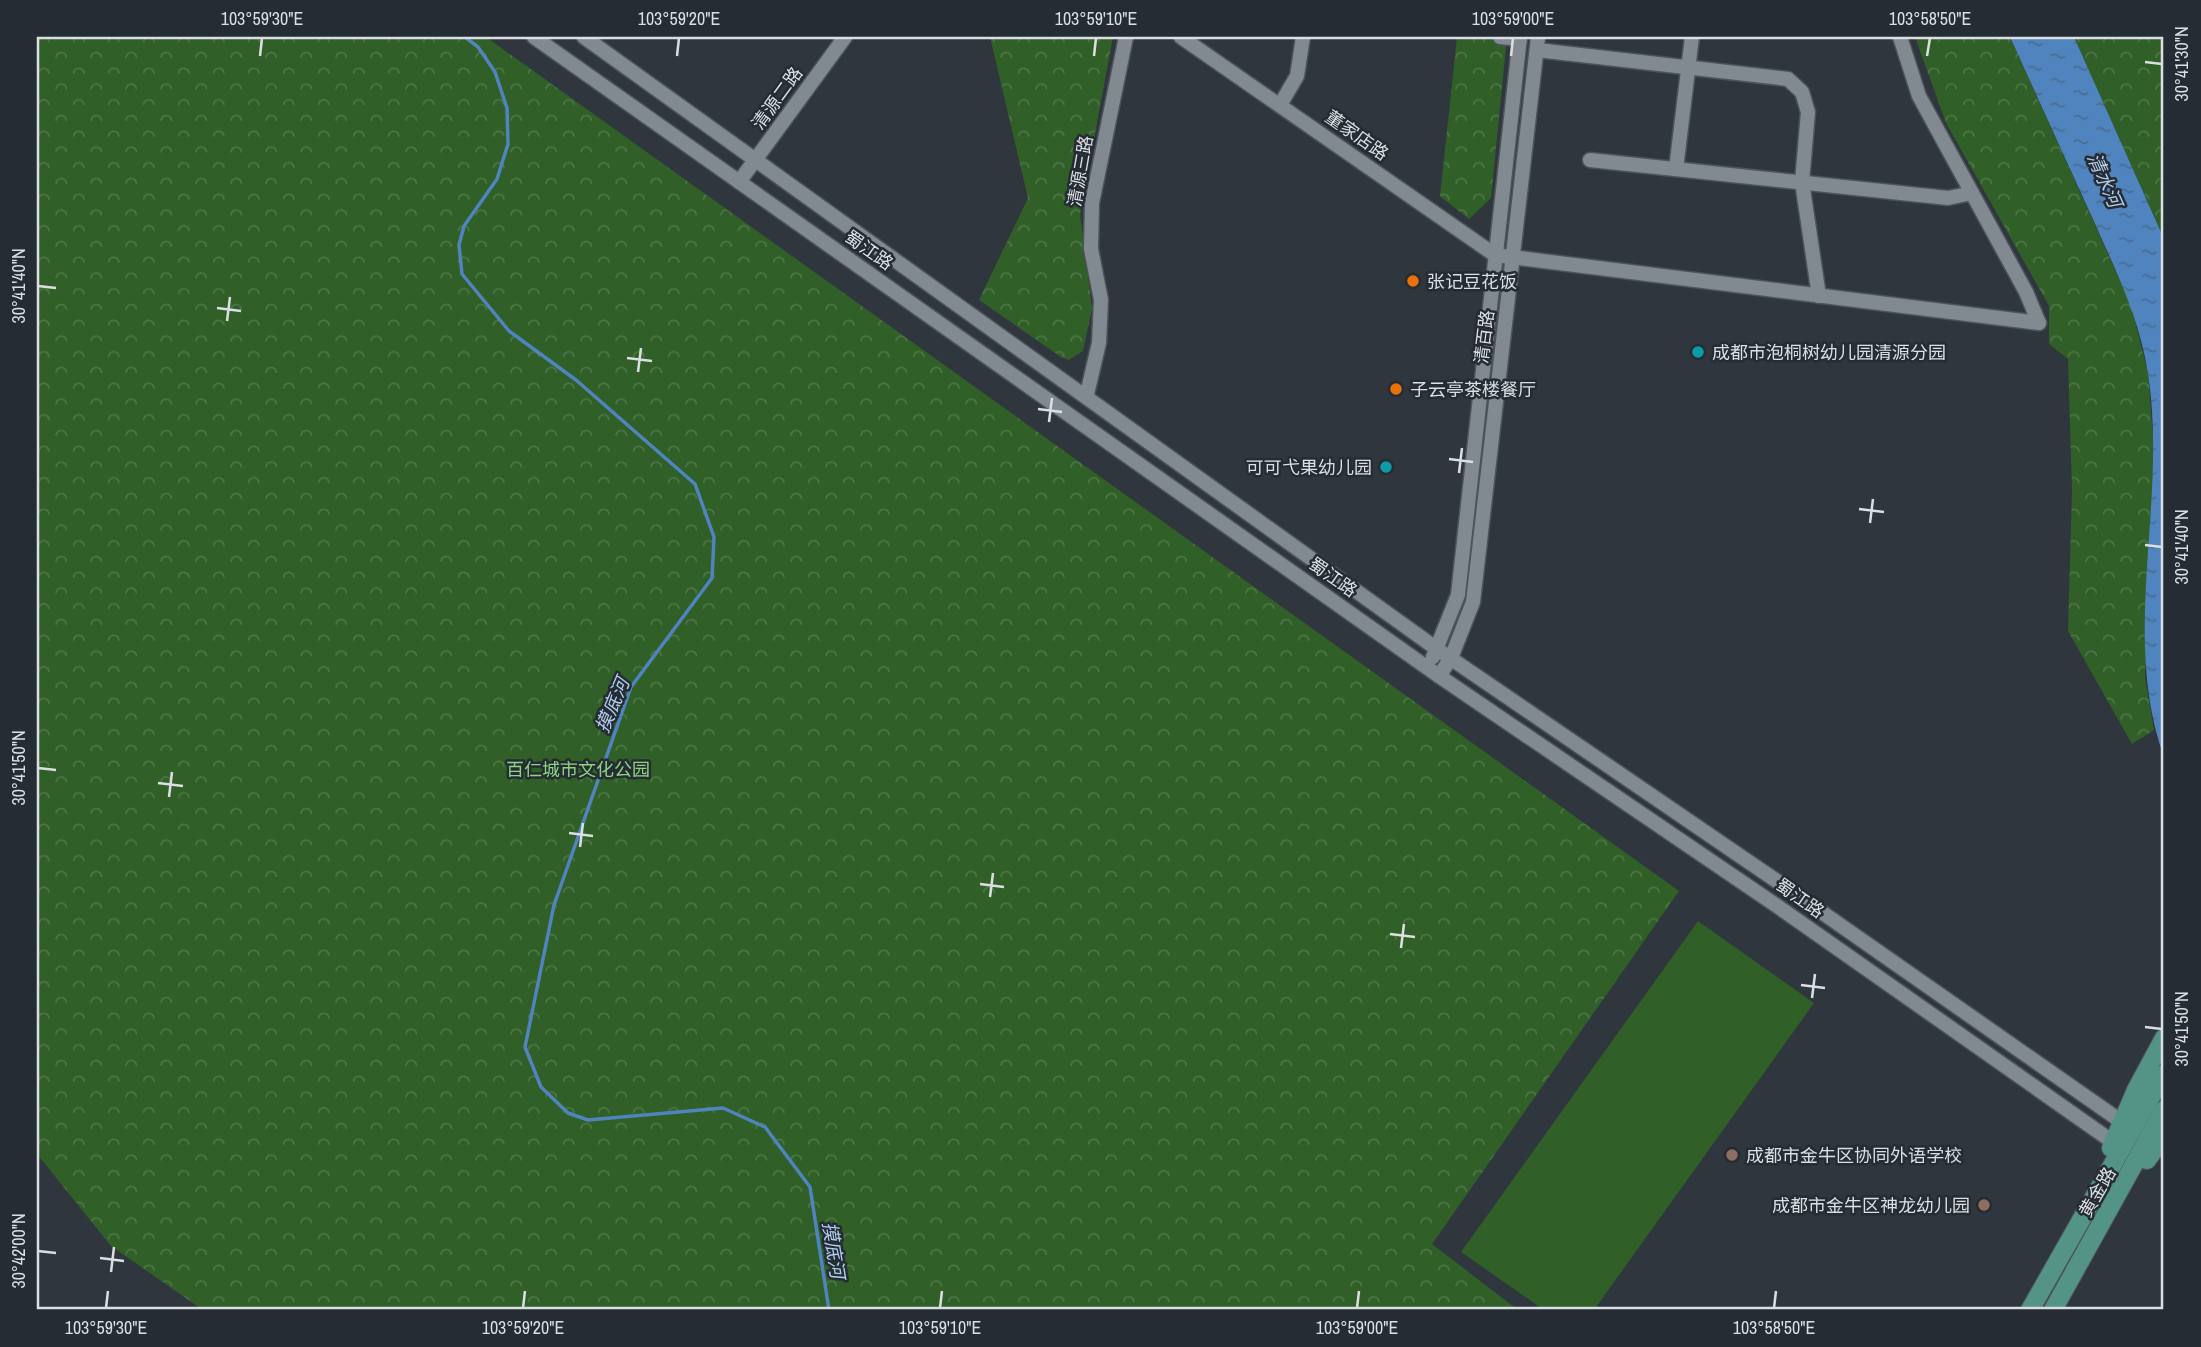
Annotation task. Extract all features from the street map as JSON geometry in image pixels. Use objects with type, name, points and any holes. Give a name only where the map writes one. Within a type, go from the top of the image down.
[{"type":"main road","points":[[2077,1227],[2122,1122],[2164,1038]]},
{"type":"main road","name":"黄金路","points":[[2030,1310],[2164,1074]]},
{"type":"main road","name":"黄金路","points":[[2053,1310],[2164,1110]]},
{"type":"main road","points":[[2098,1228],[2164,1136]]},
{"type":"street","name":"蜀江路","points":[[534,37],[1439,676],[1768,900],[2113,1142]]},
{"type":"street","name":"蜀江路","points":[[584,37],[1087,394],[1437,649],[1794,892],[2122,1122]]},
{"type":"street","name":"清源二路","points":[[739,182],[845,37]]},
{"type":"street","name":"清源三路","points":[[1087,394],[1099,343],[1101,300],[1091,249],[1092,203],[1126,37]]},
{"type":"street","name":"董家店路","points":[[1181,37],[1495,255],[2039,323],[2026,292],[1972,193]]},
{"type":"street","points":[[1280,105],[1297,76],[1303,37]]},
{"type":"street","points":[[1500,37],[1520,38]]},
{"type":"street","points":[[1676,169],[1692,37]]},
{"type":"street","points":[[1590,160],[1948,198],[1972,193],[1919,96],[1900,37]]},
{"type":"street","name":"清百路","points":[[1427,666],[1437,649],[1458,595],[1520,38]]},
{"type":"street","points":[[1537,43],[1689,67],[1788,79],[1802,92],[1808,112],[1802,182],[1819,296]]},
{"type":"street","name":"清百路","points":[[1439,676],[1451,658],[1473,601],[1537,43]]},
{"type":"green space","name":"百仁城市文化公园","points":[[37,37],[486,37],[1679,891],[1432,1244],[1518,1310],[203,1310],[111,1246],[37,1154]]},
{"type":"green space","points":[[990,37],[1113,37],[1080,214],[1092,308],[1083,351],[1069,360],[979,300],[1028,198]]},
{"type":"green space","points":[[1457,37],[1507,37],[1491,198],[1469,219],[1440,196]]},
{"type":"green space","points":[[1915,37],[2010,37],[2131,305],[2148,373],[2154,448],[2145,677],[2154,730],[2132,744],[2068,631],[2072,490],[2068,359],[2049,344],[2049,306],[1946,123]]},
{"type":"green space","points":[[2074,37],[2164,37],[2164,239]]},
{"type":"green space","points":[[1698,921],[1814,1003],[1594,1310],[1544,1310],[1461,1252]]},
{"type":"water","name":"清水河","points":[[2010,37],[2074,37],[2164,239],[2164,757],[2152,711],[2146,664],[2145,616],[2153,422],[2144,353],[2133,313],[2117,273]]},
{"type":"waterway","name":"摸底河","points":[[465,37],[478,47],[495,72],[507,108],[508,144],[497,179],[464,226],[459,245],[462,274],[509,331],[576,380],[695,484],[714,537],[712,578],[631,687],[554,905],[525,1047],[541,1087],[568,1113],[588,1120],[723,1108],[765,1127],[810,1187],[829,1310]]},
{"type":"place","name":"张记豆花饭","points":[[1413,281]]},
{"type":"place","name":"成都市泡桐树幼儿园清源分园","points":[[1698,352]]},
{"type":"place","name":"子云亭茶楼餐厅","points":[[1396,389]]},
{"type":"place","name":"可可弋果幼儿园","points":[[1386,467]]},
{"type":"place","name":"成都市金牛区协同外语学校","points":[[1732,1155]]},
{"type":"place","name":"成都市金牛区神龙幼儿园","points":[[1984,1205]]}]
